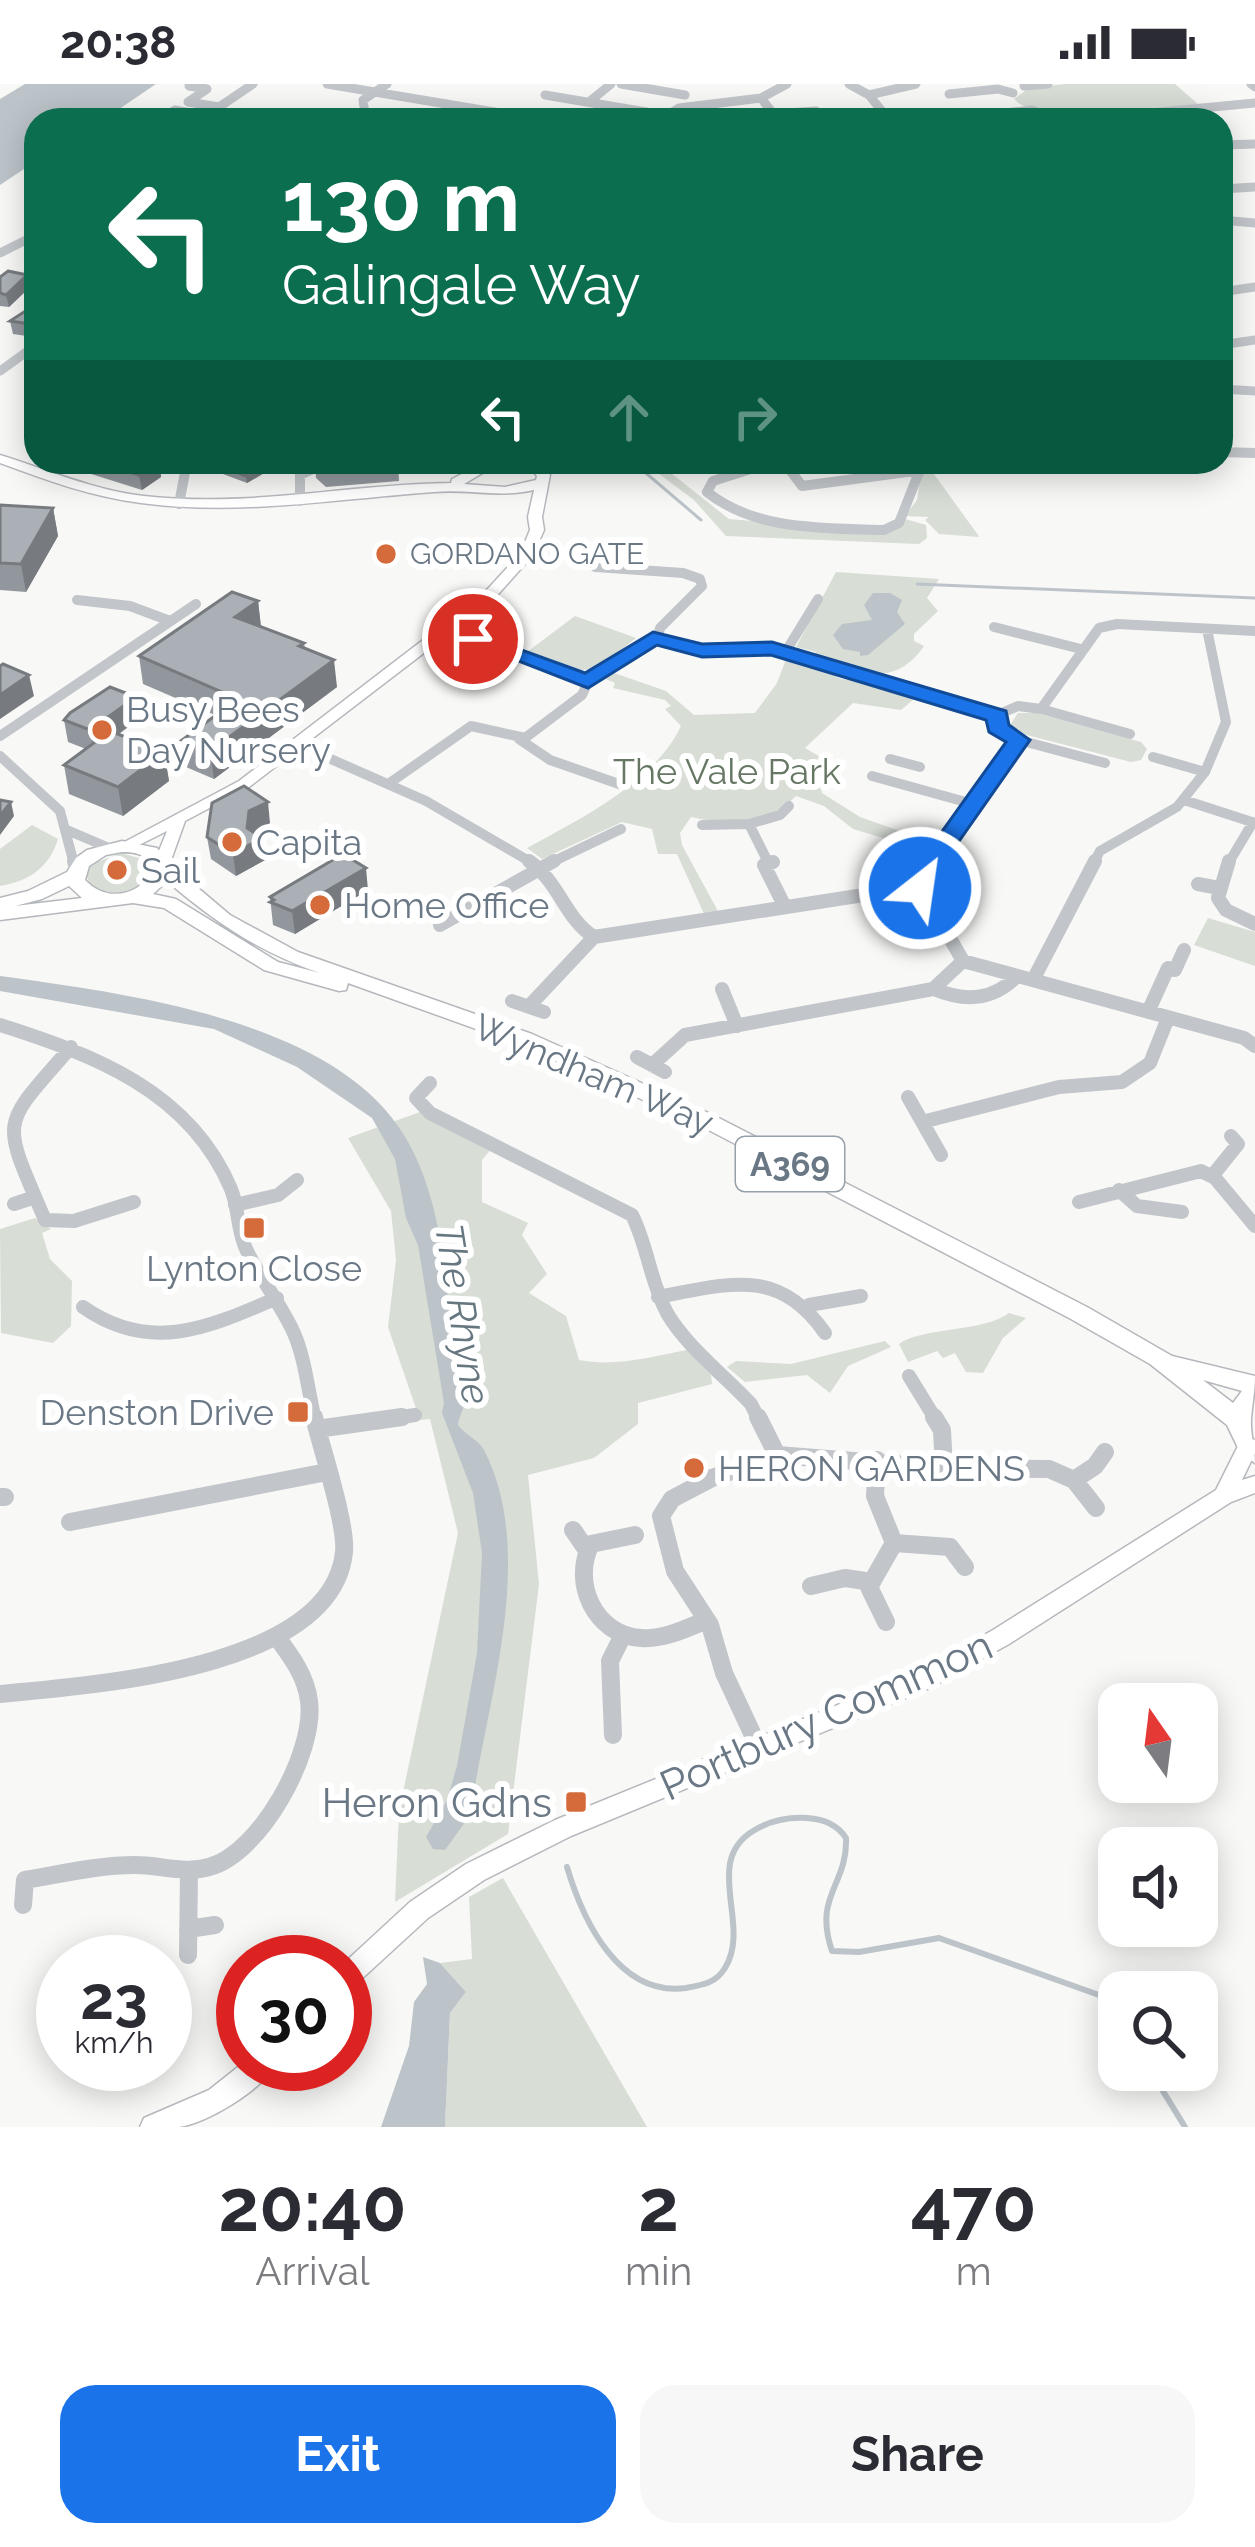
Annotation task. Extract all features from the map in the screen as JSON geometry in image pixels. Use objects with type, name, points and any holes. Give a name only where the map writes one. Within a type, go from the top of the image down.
[{"type":"main road","name":"A369","points":[[117,847],[146,849],[163,866]]},
{"type":"main road","points":[[0,904],[35,895],[75,873],[89,856],[117,847]]},
{"type":"main road","points":[[134,897],[154,886],[163,866]]},
{"type":"main road","name":"Wyndham Way","points":[[163,866],[223,920],[291,956],[525,1039],[706,1120],[1158,1358],[1238,1420]]},
{"type":"main road","points":[[75,873],[87,894],[110,900]]},
{"type":"main road","name":"A369","points":[[0,914],[134,897]]},
{"type":"main road","name":"Wyndham Way","points":[[134,897],[169,903],[272,966],[312,980],[408,999]]},
{"type":"main road","name":"Wyndham Way","points":[[1158,1358],[1255,1389]]},
{"type":"main road","points":[[1251,1450],[1238,1420],[1242,1404],[1255,1389]]},
{"type":"street","points":[[222,84],[188,102],[219,107],[253,84]]},
{"type":"street","points":[[327,84],[463,108]]},
{"type":"street","points":[[363,108],[362,102],[386,84]]},
{"type":"street","points":[[589,102],[611,84]]},
{"type":"street","points":[[603,105],[623,84],[685,95]]},
{"type":"street","points":[[691,106],[683,100],[697,84]]},
{"type":"street","points":[[686,108],[761,98],[787,84]]},
{"type":"street","points":[[848,84],[869,95],[879,108]]},
{"type":"street","points":[[869,95],[916,84]]},
{"type":"street","points":[[1015,108],[1006,99],[1023,85],[1048,84]]},
{"type":"street","points":[[179,92],[190,85],[208,89]]},
{"type":"street","points":[[545,89],[616,108]]},
{"type":"street","points":[[950,94],[997,89],[1013,93]]},
{"type":"street","points":[[1190,94],[1206,108],[1255,103]]},
{"type":"street","points":[[761,98],[769,108]]},
{"type":"street","points":[[44,474],[94,491],[179,504],[300,501],[441,487],[497,489],[531,474]]},
{"type":"street","points":[[179,504],[185,474]]},
{"type":"street","points":[[300,501],[303,474]]},
{"type":"street","points":[[441,487],[475,474]]},
{"type":"street","points":[[482,474],[535,518]]},
{"type":"street","points":[[67,830],[117,847],[178,821],[299,746],[449,629],[519,565],[537,530],[541,474]]},
{"type":"street","points":[[734,474],[712,481],[707,492],[724,507],[787,526],[884,530],[899,523],[902,506],[915,490],[920,474]]},
{"type":"street","points":[[793,474],[802,486],[874,474]]},
{"type":"street","points":[[595,567],[682,573],[701,580],[702,586],[660,628],[658,638]]},
{"type":"street","points":[[786,651],[818,599]]},
{"type":"street","points":[[77,600],[130,606],[170,621]]},
{"type":"street","points":[[0,736],[196,604]]},
{"type":"street","points":[[1041,709],[1094,632],[1108,625],[1255,631]]},
{"type":"street","points":[[994,626],[1014,636],[1082,649]]},
{"type":"street","points":[[637,1057],[658,1069],[682,1037],[934,989],[980,998],[1025,978],[1100,851],[1184,800],[1205,772],[1226,724],[1207,628]]},
{"type":"street","points":[[449,629],[588,682]]},
{"type":"street","points":[[519,739],[582,695],[588,682],[604,675],[639,645],[658,638],[702,650],[786,651],[843,673],[998,716],[1012,707],[1041,709],[1130,734]]},
{"type":"street","points":[[998,716],[997,727],[1018,740],[1105,763]]},
{"type":"street","points":[[391,782],[471,726],[519,739],[536,758],[568,764],[619,784]]},
{"type":"street","points":[[299,746],[391,782],[460,817],[539,868],[560,887],[583,932],[594,937],[915,886],[1018,740]]},
{"type":"street","points":[[0,756],[60,812],[75,873]]},
{"type":"street","points":[[1153,757],[1205,772]]},
{"type":"street","points":[[890,759],[920,767]]},
{"type":"street","points":[[892,781],[906,763]]},
{"type":"street","points":[[872,776],[973,804]]},
{"type":"street","points":[[1184,800],[1254,822],[1230,859],[1219,889],[1226,910],[1255,924]]},
{"type":"street","points":[[702,825],[749,824],[785,815]]},
{"type":"street","points":[[163,866],[178,821]]},
{"type":"street","points":[[749,824],[771,862],[764,865],[785,907]]},
{"type":"street","points":[[440,925],[539,868],[621,829]]},
{"type":"street","points":[[1198,884],[1219,889]]},
{"type":"street","points":[[915,886],[924,893],[963,961],[1253,1038]]},
{"type":"street","points":[[531,1004],[594,937]]},
{"type":"street","points":[[1148,1012],[1168,968],[1175,970],[1184,950]]},
{"type":"street","points":[[934,989],[963,961]]},
{"type":"street","points":[[722,989],[737,1026]]},
{"type":"street","points":[[512,1000],[544,1012]]},
{"type":"street","points":[[922,1122],[1059,1087],[1122,1082],[1150,1063],[1168,1018]]},
{"type":"street","points":[[0,1025],[71,1047],[132,1076],[191,1125],[221,1168],[244,1246],[294,1333],[343,1528],[342,1575],[321,1604],[276,1636],[218,1659],[90,1684],[0,1694]]},
{"type":"street","points":[[71,1047],[11,1102],[3,1118],[4,1136],[45,1220],[58,1223],[134,1202]]},
{"type":"street","points":[[430,1083],[416,1098],[430,1113],[561,1168],[632,1215],[648,1247],[658,1297],[680,1332],[751,1404],[777,1455]]},
{"type":"street","points":[[908,1097],[941,1155]]},
{"type":"street","points":[[1213,1175],[1238,1144],[1231,1136]]},
{"type":"street","points":[[1079,1202],[1187,1171],[1213,1175],[1255,1226]]},
{"type":"street","points":[[235,1205],[293,1189]]},
{"type":"street","points":[[1119,1190],[1136,1206],[1182,1212]]},
{"type":"street","points":[[14,1204],[32,1198]]},
{"type":"street","points":[[658,1297],[753,1282],[809,1306],[861,1296]]},
{"type":"street","points":[[83,1307],[106,1326],[148,1335],[202,1328],[277,1298]]},
{"type":"street","points":[[809,1306],[825,1333]]},
{"type":"street","points":[[909,1376],[942,1430],[944,1468]]},
{"type":"street","points":[[316,1430],[416,1414]]},
{"type":"street","points":[[1225,1496],[1251,1450]]},
{"type":"street","points":[[1074,1480],[1095,1466],[1105,1452]]},
{"type":"street","points":[[758,1746],[724,1673],[707,1620],[675,1571],[662,1529],[662,1510],[672,1499],[712,1478],[777,1455],[944,1468],[1041,1468],[1074,1480],[1096,1508]]},
{"type":"street","points":[[877,1460],[874,1491],[894,1543]]},
{"type":"street","points":[[79,1525],[327,1472]]},
{"type":"street","name":"Portbury Common","points":[[372,1953],[405,1922],[475,1872],[563,1828],[924,1680],[1225,1496],[1255,1484]]},
{"type":"street","points":[[573,1530],[586,1549]]},
{"type":"street","points":[[635,1535],[593,1543],[586,1549],[581,1569],[599,1617],[623,1635],[660,1636],[707,1620]]},
{"type":"street","points":[[894,1543],[944,1545],[956,1551],[965,1567]]},
{"type":"street","points":[[886,1622],[869,1588],[894,1543]]},
{"type":"street","points":[[811,1586],[845,1578],[872,1582]]},
{"type":"street","points":[[613,1735],[610,1661],[623,1635]]},
{"type":"street","points":[[23,1905],[25,1880],[132,1865],[189,1871],[226,1861],[248,1843],[307,1750],[310,1717],[303,1675],[276,1636]]},
{"type":"street","points":[[188,1935],[189,1871]]},
{"type":"street","points":[[188,1929],[215,1925]]},
{"type":"street","points":[[153,2127],[228,2091]]},
{"type":"green space","points":[[1175,84],[1199,105],[1029,108],[1014,99],[1029,88]]},
{"type":"green space","points":[[659,474],[672,474],[729,519],[882,532],[905,519],[926,525],[927,538],[919,544],[726,536],[694,500]]},
{"type":"green space","points":[[921,474],[934,474],[979,537],[939,534],[925,520],[929,517],[905,516],[917,500]]},
{"type":"green space","name":"The Vale Park","points":[[836,572],[939,579],[927,598],[938,611],[914,634],[914,641],[924,646],[912,660],[887,673],[873,674],[796,647]]},
{"type":"green space","points":[[575,616],[636,638],[585,670],[527,652]]},
{"type":"green space","name":"The Vale Park","points":[[788,654],[841,679],[875,683],[914,699],[901,710],[853,703],[805,748],[841,769],[820,785],[822,793],[860,817],[925,840],[920,849],[853,829],[824,806],[796,796],[773,813],[747,821],[691,817],[680,833],[682,845],[719,913],[705,916],[677,854],[658,854],[652,829],[622,822],[542,859],[527,848],[635,782],[681,726],[665,709],[671,706],[665,700],[613,688],[615,683],[606,679],[614,673],[666,691],[694,715],[755,713],[777,683]]},
{"type":"green space","points":[[1018,713],[1036,713],[1141,742],[1147,749],[1141,760],[1131,762],[1023,734],[1010,725]]},
{"type":"green space","points":[[32,825],[58,839],[54,849],[36,872],[0,886],[0,849]]},
{"type":"green space","points":[[121,853],[149,861],[151,876],[122,892],[90,884],[86,875],[92,864]]},
{"type":"green space","points":[[1208,918],[1255,932],[1255,966],[1194,945]]},
{"type":"green space","points":[[420,1112],[492,1148],[482,1160],[482,1202],[528,1223],[522,1235],[547,1274],[529,1293],[566,1316],[579,1360],[620,1362],[687,1350],[711,1375],[712,1384],[638,1403],[638,1424],[594,1458],[528,1475],[539,1584],[508,1834],[395,1902],[399,1811],[458,1533],[430,1419],[420,1420],[388,1327],[396,1260],[391,1211],[348,1138]]},
{"type":"green space","points":[[35,1218],[51,1229],[42,1233],[50,1259],[72,1281],[71,1326],[53,1343],[1,1333],[0,1229]]},
{"type":"green space","points":[[1009,1313],[1026,1318],[1003,1338],[983,1373],[966,1372],[955,1353],[943,1358],[937,1351],[908,1362],[899,1344],[985,1323]]},
{"type":"green space","points":[[885,1341],[891,1347],[848,1366],[830,1393],[807,1375],[745,1382],[727,1367],[736,1361],[791,1364]]},
{"type":"green space","points":[[503,1878],[647,2127],[445,2127],[450,2013],[466,1992],[440,1963],[472,1959],[469,1897]]},
{"type":"shaded area","points":[[25,84],[156,84],[121,108],[24,108],[24,169],[0,185],[0,99]]},
{"type":"shaded area","points":[[873,593],[890,593],[902,600],[897,612],[905,624],[868,655],[860,656],[860,652],[843,649],[833,635],[842,624],[872,620],[864,605]]},
{"type":"shaded area","points":[[0,976],[163,1003],[278,1038],[329,1064],[372,1096],[414,1154],[435,1216],[465,1378],[466,1400],[458,1425],[484,1450],[499,1489],[507,1532],[504,1622],[473,1798],[463,1825],[445,1850],[433,1849],[426,1837],[447,1800],[457,1766],[477,1653],[482,1553],[473,1493],[442,1413],[418,1245],[406,1218],[395,1159],[372,1118],[297,1067],[214,1029],[0,991]]},
{"type":"shaded area","points":[[423,1957],[440,1963],[466,1992],[450,2013],[445,2127],[381,2127],[409,2046],[414,2002],[427,1984]]},
{"type":"building","points":[[8,271],[24,274],[6,295],[0,293],[0,277]]},
{"type":"building","points":[[0,505],[53,508],[21,564],[0,563]]},
{"type":"building","points":[[232,592],[258,601],[235,617],[304,643],[299,646],[334,660],[210,751],[182,740],[238,699],[139,656]]},
{"type":"building","points":[[0,666],[29,675],[0,695]]},
{"type":"building","points":[[110,687],[136,697],[90,730],[64,720],[70,713]]},
{"type":"building","points":[[110,731],[164,752],[118,787],[64,765]]},
{"type":"building","points":[[244,786],[268,802],[249,811],[247,828],[262,838],[233,854],[207,837],[212,803]]},
{"type":"building","points":[[343,854],[366,868],[292,911],[270,902],[274,900],[270,897]]},
{"type":"waterway","points":[[647,474],[701,520]]},
{"type":"waterway","points":[[917,584],[1255,598]]},
{"type":"waterway","points":[[567,1867],[594,1931],[623,1968],[662,1988],[692,1987],[718,1977],[732,1951],[729,1877],[738,1844],[772,1822],[819,1820],[846,1838],[826,1916],[832,1951],[859,1952],[939,1938],[1098,1995]]},
{"type":"waterway","points":[[1163,2091],[1185,2127]]},
{"type":"place","name":"GORDANO GATE","points":[[386,554]]},
{"type":"place","name":"Busy Bees Day Nursery","points":[[102,730]]},
{"type":"place","name":"Capita","points":[[232,842]]},
{"type":"place","name":"Sail","points":[[117,870]]},
{"type":"place","name":"Home Office","points":[[320,905]]},
{"type":"place","name":"Lynton Close","points":[[254,1228]]},
{"type":"place","name":"Denston Drive","points":[[298,1412]]},
{"type":"place","name":"HERON GARDENS","points":[[694,1468]]},
{"type":"place","name":"Heron Gdns","points":[[576,1802]]},
{"type":"route","points":[[473,639],[588,682],[653,638],[702,650],[772,649],[998,716],[997,727],[1018,740],[915,886],[920,888]]},
{"type":"water label","name":"The Rhyne","points":[[463,1314]]}]
